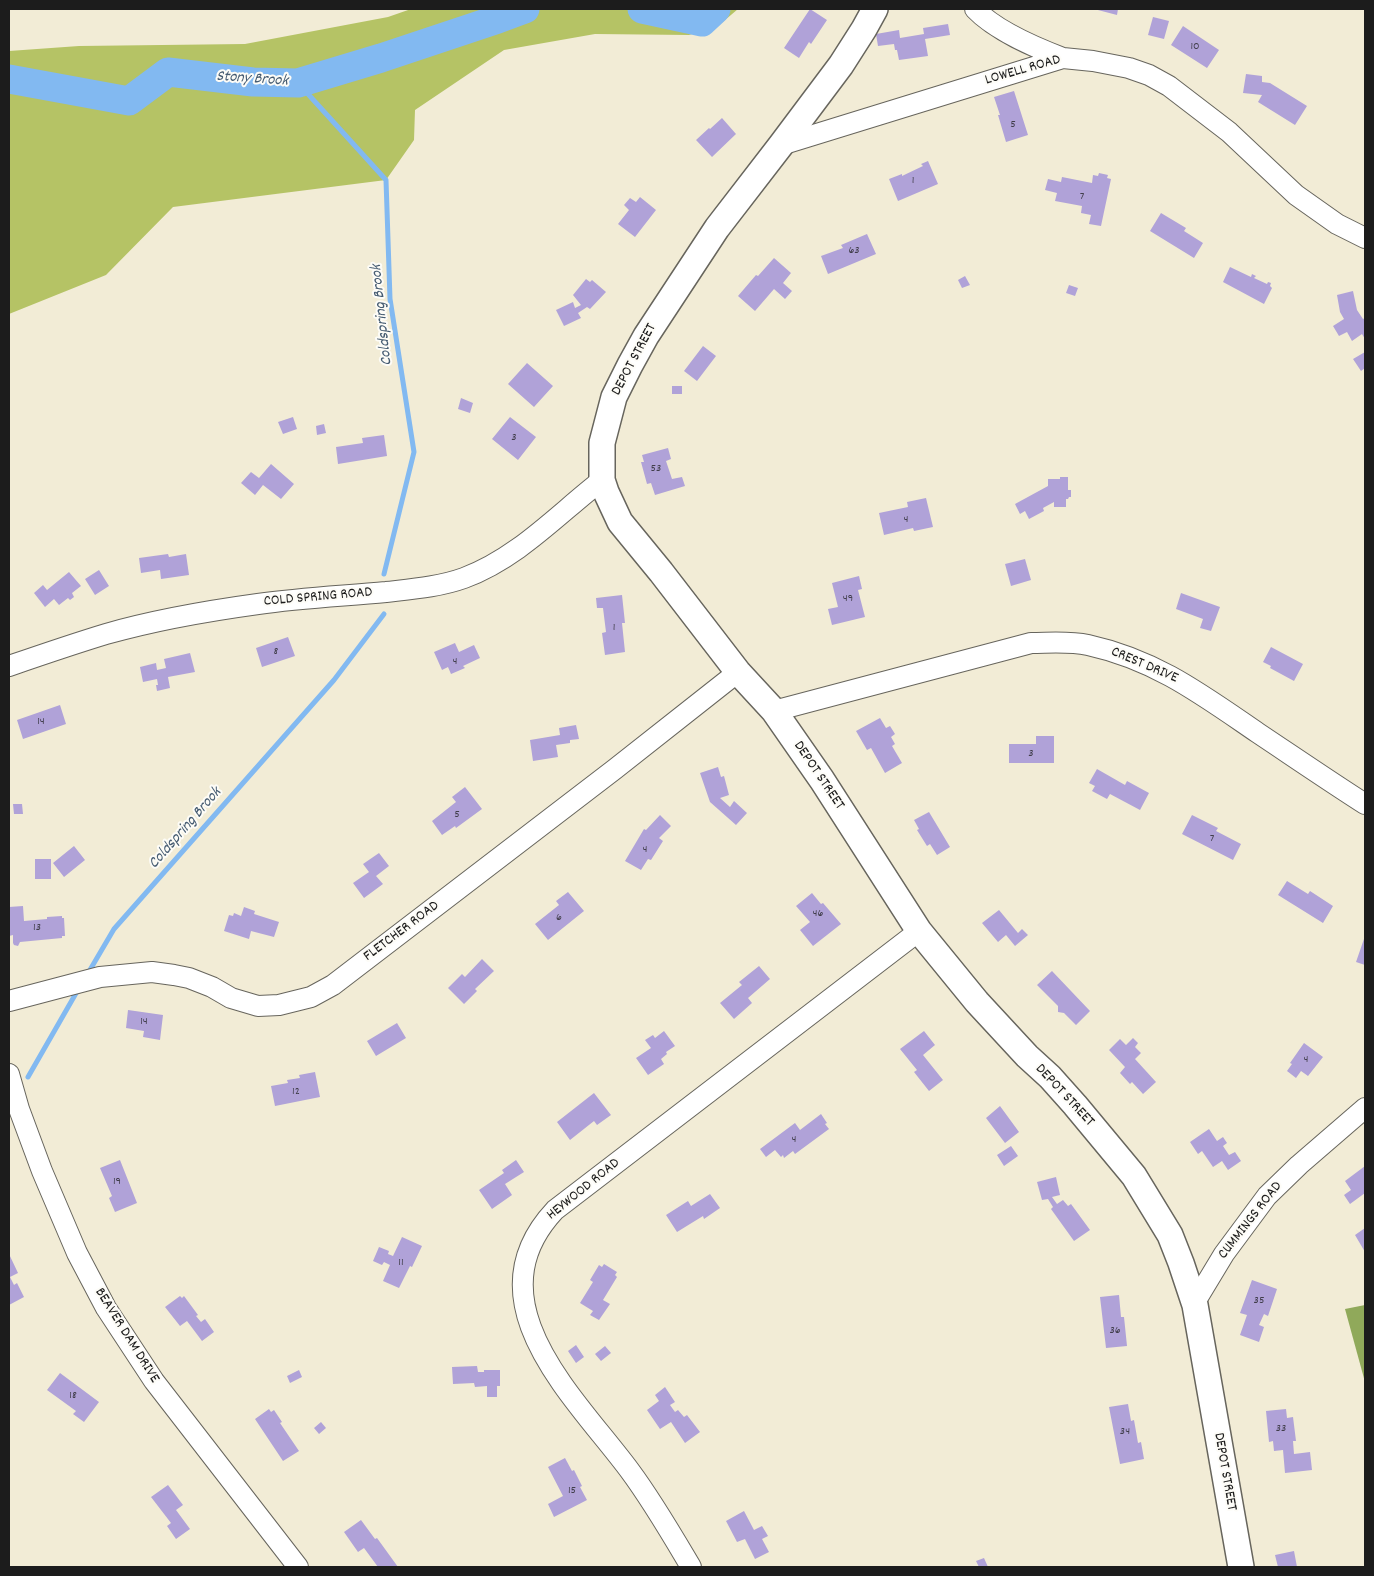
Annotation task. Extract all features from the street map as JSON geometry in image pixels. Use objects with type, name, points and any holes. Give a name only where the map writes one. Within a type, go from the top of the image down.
[{"type":"main road","name":"DEPOT STREET","points":[[875,9],[841,66],[717,228],[651,329],[630,365],[614,398],[602,443],[602,480],[620,522],[738,672],[774,711],[822,780],[918,931],[977,1002],[1075,1104],[1134,1176],[1170,1234],[1195,1305],[1241,1567]]},
{"type":"street","points":[[974,9],[1006,32],[1046,52],[1063,58]]},
{"type":"street","name":"LOWELL ROAD","points":[[781,145],[1063,58],[1093,61],[1130,68],[1149,75],[1169,86],[1229,132],[1296,195],[1337,224],[1365,238]]},
{"type":"street","name":"COLD SPRING ROAD","points":[[9,666],[106,634],[181,616],[260,604],[400,591],[447,583],[489,566],[524,544],[549,526],[602,480]]},
{"type":"street","name":"CREST DRIVE","points":[[774,711],[1031,643],[1063,642],[1086,644],[1124,654],[1188,685],[1365,804]]},
{"type":"street","name":"FLETCHER ROAD","points":[[9,1001],[100,977],[152,972],[174,974],[189,978],[212,987],[231,998],[258,1006],[279,1005],[311,997],[341,979],[738,672]]},
{"type":"street","name":"HEYWOOD ROAD","points":[[691,1567],[635,1478],[562,1385],[539,1347],[525,1306],[523,1292],[522,1279],[528,1250],[544,1222],[555,1210],[918,931]]},
{"type":"street","name":"BEAVER DAM DRIVE","points":[[9,1074],[22,1117],[42,1171],[78,1252],[106,1308],[154,1382],[298,1567]]},
{"type":"street","name":"CUMMINGS ROAD","points":[[1195,1305],[1224,1254],[1267,1196],[1299,1164],[1365,1108]]},
{"type":"green space","points":[[411,9],[738,9],[718,26],[689,35],[595,34],[504,50],[415,110],[414,140],[386,180],[173,207],[106,275],[9,314],[9,51],[79,46],[245,44],[388,17]]},
{"type":"green space","points":[[1365,1305],[1365,1382],[1345,1309]]},
{"type":"building","points":[[810,9],[827,20],[799,58],[784,48]]},
{"type":"building","points":[[1094,9],[1118,9],[1117,15]]},
{"type":"building","points":[[1153,17],[1169,21],[1164,39],[1148,35]]},
{"type":"building","points":[[948,24],[950,35],[925,39],[928,56],[899,60],[894,44],[878,46],[876,34],[899,30],[900,38],[924,34],[923,28]]},
{"type":"building","points":[[1183,26],[1219,50],[1207,68],[1171,45]]},
{"type":"building","points":[[1246,74],[1262,76],[1262,82],[1270,83],[1307,106],[1295,125],[1258,102],[1262,95],[1243,93]]},
{"type":"building","points":[[1014,91],[1028,135],[1006,142],[994,97]]},
{"type":"building","points":[[722,118],[736,134],[712,157],[696,140]]},
{"type":"building","points":[[928,161],[938,184],[898,201],[889,179],[902,174],[902,176],[923,166],[921,164]]},
{"type":"building","points":[[1099,173],[1108,175],[1107,178],[1111,179],[1101,226],[1089,224],[1091,215],[1081,213],[1082,206],[1055,201],[1057,193],[1045,190],[1048,179],[1061,182],[1062,177],[1092,183],[1093,175],[1098,176]]},
{"type":"building","points":[[640,197],[656,210],[635,237],[618,224],[629,210],[624,205],[630,198],[636,202]]},
{"type":"building","points":[[1161,213],[1186,228],[1184,231],[1203,243],[1194,258],[1150,231]]},
{"type":"building","points":[[867,234],[876,254],[828,274],[821,256],[843,248],[841,245]]},
{"type":"building","points":[[774,258],[791,273],[783,283],[792,291],[785,299],[774,289],[755,311],[738,296]]},
{"type":"building","points":[[1230,267],[1251,277],[1252,274],[1256,276],[1254,278],[1267,284],[1268,282],[1271,283],[1270,286],[1272,288],[1264,304],[1223,282]]},
{"type":"building","points":[[965,276],[970,285],[962,288],[958,280]]},
{"type":"building","points":[[586,279],[590,282],[592,280],[606,292],[590,309],[587,307],[578,313],[581,318],[564,326],[556,310],[573,302],[575,308],[581,305],[573,295]]},
{"type":"building","points":[[1069,285],[1078,288],[1075,296],[1066,293]]},
{"type":"building","points":[[1353,291],[1357,310],[1363,319],[1365,318],[1365,339],[1362,334],[1352,341],[1347,332],[1339,336],[1333,326],[1344,319],[1340,312],[1337,295]]},
{"type":"building","points":[[703,346],[716,356],[697,381],[684,371]]},
{"type":"building","points":[[1365,352],[1365,368],[1361,371],[1353,359]]},
{"type":"building","points":[[527,363],[553,386],[534,407],[508,384]]},
{"type":"building","points":[[672,386],[682,386],[682,394],[672,394]]},
{"type":"building","points":[[461,398],[473,403],[470,413],[458,409]]},
{"type":"building","points":[[293,417],[297,429],[283,434],[278,422]]},
{"type":"building","points":[[510,417],[536,437],[518,460],[492,439]]},
{"type":"building","points":[[324,424],[326,433],[317,435],[316,426]]},
{"type":"building","points":[[384,435],[387,456],[338,464],[336,447],[363,443],[362,438]]},
{"type":"building","points":[[668,448],[671,459],[666,461],[672,479],[682,477],[685,486],[655,495],[651,483],[647,484],[641,462],[644,462],[642,455]]},
{"type":"building","points":[[271,464],[294,484],[281,499],[263,485],[255,495],[241,483],[251,472],[259,478]]},
{"type":"building","points":[[1060,477],[1068,477],[1068,490],[1071,490],[1071,497],[1066,499],[1066,507],[1054,507],[1054,502],[1043,508],[1044,511],[1029,519],[1025,511],[1020,514],[1015,504],[1048,486],[1048,479],[1060,479]]},
{"type":"building","points":[[926,498],[933,527],[914,531],[913,528],[884,535],[879,513],[908,507],[907,502]]},
{"type":"building","points":[[168,554],[169,557],[186,554],[189,575],[161,579],[160,570],[141,573],[139,558]]},
{"type":"building","points":[[1025,559],[1031,580],[1011,586],[1005,564]]},
{"type":"building","points":[[99,570],[109,586],[95,595],[85,579]]},
{"type":"building","points":[[69,572],[81,586],[72,593],[74,597],[70,600],[68,598],[59,605],[54,599],[45,607],[34,593],[43,585],[47,590]]},
{"type":"building","points":[[859,576],[862,589],[858,590],[865,617],[832,625],[828,609],[838,607],[832,583]]},
{"type":"building","points":[[1181,593],[1220,607],[1211,631],[1200,628],[1203,619],[1176,609]]},
{"type":"building","points":[[622,595],[625,623],[622,623],[625,652],[605,655],[602,633],[606,632],[603,608],[597,608],[596,598]]},
{"type":"building","points":[[288,637],[295,656],[262,667],[256,648]]},
{"type":"building","points":[[455,643],[459,652],[474,645],[480,658],[463,666],[465,668],[451,674],[448,667],[442,670],[434,652]]},
{"type":"building","points":[[1271,647],[1303,664],[1294,681],[1263,662]]},
{"type":"building","points":[[190,653],[195,672],[168,677],[170,688],[157,691],[157,679],[143,682],[140,667],[156,663],[157,670],[166,668],[164,659]]},
{"type":"building","points":[[60,705],[66,724],[23,739],[17,720]]},
{"type":"building","points":[[880,718],[886,728],[890,726],[895,734],[891,737],[895,744],[892,746],[902,763],[885,773],[871,748],[867,750],[856,731]]},
{"type":"building","points":[[576,725],[579,739],[570,740],[570,743],[556,745],[558,757],[533,761],[530,740],[560,735],[559,728]]},
{"type":"building","points":[[1036,736],[1054,736],[1054,763],[1009,763],[1009,744],[1036,744]]},
{"type":"building","points":[[718,767],[721,777],[724,776],[729,795],[720,798],[730,807],[734,801],[747,813],[736,825],[710,802],[700,773]]},
{"type":"building","points":[[1097,769],[1125,785],[1127,781],[1149,793],[1140,810],[1110,794],[1107,799],[1092,791],[1095,786],[1089,783]]},
{"type":"building","points":[[465,787],[482,809],[456,828],[455,826],[442,835],[432,821],[456,802],[452,797]]},
{"type":"building","points":[[13,804],[22,804],[23,814],[14,814]]},
{"type":"building","points":[[929,812],[950,847],[937,855],[930,844],[927,846],[917,830],[919,829],[914,820]]},
{"type":"building","points":[[660,815],[671,826],[659,838],[663,841],[651,860],[648,859],[641,870],[625,861],[644,829],[646,830]]},
{"type":"building","points":[[1192,815],[1218,828],[1216,831],[1241,844],[1233,860],[1182,834]]},
{"type":"building","points":[[74,846],[85,860],[64,877],[53,863]]},
{"type":"building","points":[[379,853],[389,866],[376,876],[383,884],[364,898],[353,883],[369,872],[363,864]]},
{"type":"building","points":[[35,859],[51,859],[51,879],[35,879]]},
{"type":"building","points":[[1287,881],[1308,894],[1310,891],[1333,906],[1323,923],[1278,895]]},
{"type":"building","points":[[568,892],[584,911],[548,940],[535,924],[559,905],[556,901]]},
{"type":"building","points":[[812,893],[841,924],[813,946],[800,930],[810,922],[796,906]]},
{"type":"building","points":[[23,906],[24,921],[62,916],[64,918],[65,936],[62,936],[62,938],[20,942],[18,946],[14,945],[13,935],[9,936],[9,907]]},
{"type":"building","points":[[244,907],[255,911],[254,914],[279,922],[274,937],[251,931],[249,939],[224,931],[229,915],[233,916],[234,913],[241,916]]},
{"type":"building","points":[[999,910],[1018,933],[1022,929],[1028,935],[1015,946],[1006,935],[998,942],[982,923]]},
{"type":"building","points":[[1365,936],[1365,965],[1356,962]]},
{"type":"building","points":[[482,959],[494,971],[475,989],[477,991],[464,1004],[448,988],[462,974],[465,977]]},
{"type":"building","points":[[759,966],[770,979],[748,998],[752,1003],[734,1019],[720,1003],[742,985],[739,982]]},
{"type":"building","points":[[1052,971],[1090,1011],[1076,1025],[1064,1013],[1058,1012],[1058,1006],[1037,985]]},
{"type":"building","points":[[128,1010],[163,1015],[160,1040],[143,1037],[144,1031],[126,1028]]},
{"type":"building","points":[[397,1023],[406,1038],[376,1056],[367,1041]]},
{"type":"building","points":[[664,1031],[675,1046],[666,1052],[667,1054],[661,1059],[664,1064],[648,1075],[636,1058],[651,1048],[645,1040],[653,1035],[655,1038]]},
{"type":"building","points":[[924,1031],[935,1045],[923,1055],[943,1080],[929,1091],[914,1072],[917,1070],[900,1049]]},
{"type":"building","points":[[1133,1038],[1138,1043],[1135,1047],[1141,1053],[1135,1059],[1156,1082],[1143,1094],[1120,1073],[1125,1067],[1109,1050],[1120,1039],[1126,1045]]},
{"type":"building","points":[[1304,1043],[1323,1057],[1308,1076],[1301,1071],[1296,1078],[1287,1071],[1292,1064],[1290,1063]]},
{"type":"building","points":[[315,1072],[320,1097],[275,1106],[271,1086],[288,1083],[287,1080],[300,1078],[299,1075]]},
{"type":"building","points":[[594,1093],[611,1115],[597,1125],[594,1121],[570,1140],[557,1122]]},
{"type":"building","points":[[1000,1106],[1019,1132],[1005,1143],[986,1118]]},
{"type":"building","points":[[821,1114],[829,1129],[795,1154],[793,1151],[784,1158],[783,1155],[781,1157],[775,1150],[766,1157],[760,1149],[795,1123],[800,1130]]},
{"type":"building","points":[[1209,1129],[1217,1141],[1223,1137],[1227,1143],[1223,1146],[1229,1155],[1235,1152],[1241,1161],[1228,1170],[1222,1161],[1213,1167],[1202,1151],[1198,1154],[1190,1142]]},
{"type":"building","points":[[1011,1146],[1018,1156],[1004,1166],[997,1155]]},
{"type":"building","points":[[120,1160],[137,1203],[115,1212],[109,1198],[112,1196],[100,1168]]},
{"type":"building","points":[[516,1160],[524,1172],[505,1184],[512,1195],[492,1209],[479,1190],[504,1173],[502,1170]]},
{"type":"building","points":[[1365,1166],[1365,1193],[1350,1204],[1344,1195],[1351,1190],[1345,1181]]},
{"type":"building","points":[[1056,1177],[1060,1195],[1052,1197],[1057,1204],[1063,1200],[1068,1206],[1071,1204],[1090,1230],[1074,1241],[1051,1209],[1053,1207],[1048,1199],[1042,1200],[1037,1182]]},
{"type":"building","points":[[710,1194],[720,1208],[704,1219],[703,1216],[677,1232],[666,1215],[688,1201],[691,1206]]},
{"type":"building","points":[[1365,1228],[1365,1252],[1355,1235]]},
{"type":"building","points":[[402,1237],[422,1246],[399,1288],[383,1281],[390,1265],[384,1262],[382,1265],[373,1261],[379,1247],[389,1251],[388,1254],[393,1256]]},
{"type":"building","points":[[9,1254],[18,1273],[10,1277],[14,1285],[17,1283],[24,1297],[9,1305]]},
{"type":"building","points":[[604,1264],[617,1272],[615,1275],[617,1277],[603,1300],[610,1304],[599,1320],[590,1315],[593,1311],[580,1303],[593,1282],[590,1280],[599,1265],[602,1267]]},
{"type":"building","points":[[1252,1280],[1277,1289],[1268,1316],[1264,1314],[1259,1325],[1264,1327],[1259,1342],[1240,1335],[1247,1315],[1240,1313]]},
{"type":"building","points":[[1119,1295],[1121,1317],[1124,1317],[1127,1346],[1106,1348],[1100,1297]]},
{"type":"building","points":[[180,1296],[182,1298],[184,1296],[201,1322],[205,1319],[214,1332],[202,1341],[187,1321],[180,1326],[165,1307]]},
{"type":"building","points":[[576,1345],[584,1357],[576,1363],[568,1351]]},
{"type":"building","points":[[605,1346],[611,1353],[601,1361],[595,1354]]},
{"type":"building","points":[[477,1366],[478,1372],[500,1370],[500,1386],[497,1386],[497,1397],[487,1397],[487,1386],[475,1387],[474,1383],[453,1384],[452,1367]]},
{"type":"building","points":[[299,1370],[302,1377],[290,1383],[287,1376]]},
{"type":"building","points":[[60,1373],[99,1402],[84,1422],[73,1414],[76,1411],[47,1390]]},
{"type":"building","points":[[665,1387],[675,1402],[670,1405],[675,1412],[678,1410],[684,1417],[687,1415],[700,1432],[685,1443],[671,1422],[660,1429],[647,1410],[659,1401],[655,1395]]},
{"type":"building","points":[[1128,1404],[1131,1421],[1134,1420],[1138,1443],[1141,1442],[1144,1459],[1120,1464],[1109,1407]]},
{"type":"building","points":[[269,1409],[271,1412],[274,1410],[282,1422],[280,1423],[299,1451],[283,1461],[255,1419]]},
{"type":"building","points":[[1286,1409],[1287,1418],[1293,1417],[1296,1441],[1293,1441],[1294,1454],[1310,1452],[1312,1470],[1285,1473],[1283,1450],[1274,1451],[1273,1441],[1269,1442],[1266,1411]]},
{"type":"building","points":[[321,1422],[326,1428],[319,1434],[314,1428]]},
{"type":"building","points":[[565,1458],[572,1471],[574,1470],[587,1500],[554,1517],[548,1504],[563,1496],[548,1467]]},
{"type":"building","points":[[168,1485],[183,1505],[176,1510],[190,1529],[176,1539],[167,1526],[171,1523],[151,1497]]},
{"type":"building","points":[[744,1511],[754,1530],[762,1526],[768,1536],[762,1539],[769,1552],[755,1559],[745,1539],[737,1542],[726,1521]]},
{"type":"building","points":[[361,1520],[398,1567],[378,1567],[364,1548],[358,1552],[344,1532]]},
{"type":"building","points":[[1294,1551],[1297,1567],[1278,1567],[1275,1555]]},
{"type":"building","points":[[984,1558],[988,1567],[979,1567],[976,1561]]},
{"type":"waterway","name":"Stony Brook","points":[[9,79],[129,101],[168,72],[253,82],[298,83],[381,58],[525,9]]},
{"type":"waterway","name":"Stony Brook","points":[[642,9],[702,22],[716,9]]},
{"type":"waterway","name":"Coldspring Brook","points":[[298,83],[386,180],[390,299],[414,452],[384,574]]},
{"type":"waterway","name":"Coldspring Brook","points":[[87,975],[114,929],[334,680],[384,614]]},
{"type":"waterway","name":"Coldspring Brook","points":[[28,1077],[79,988]]}]
